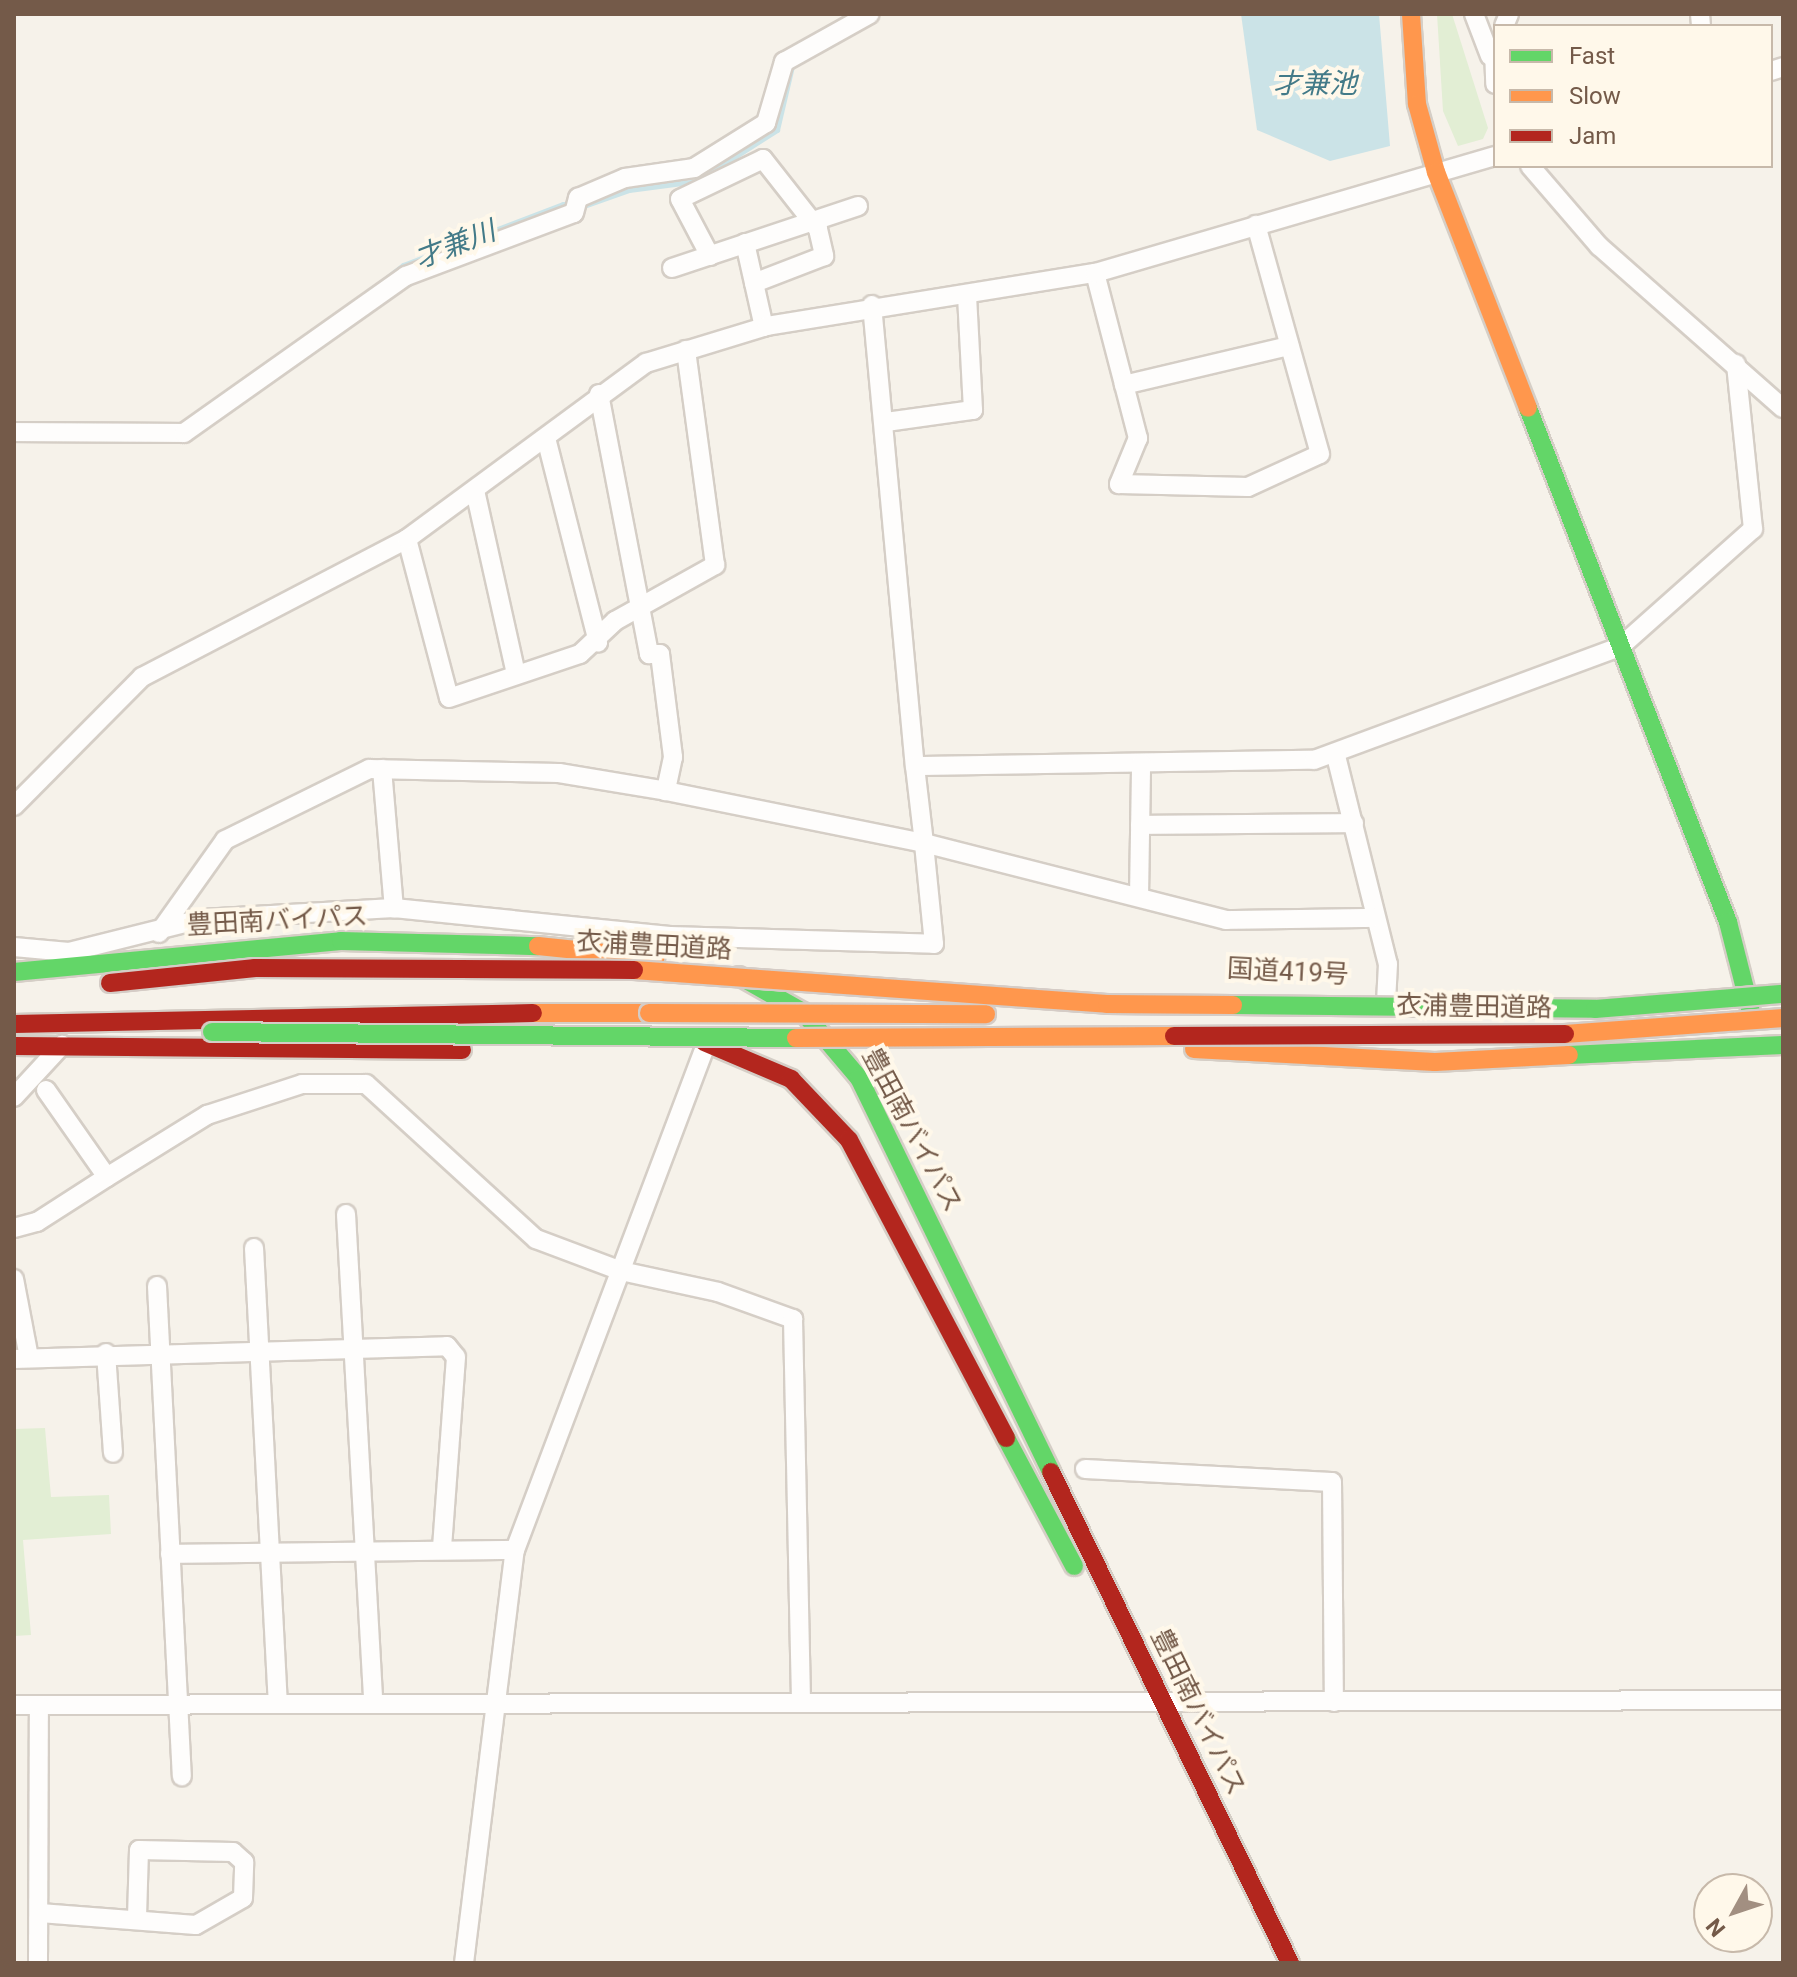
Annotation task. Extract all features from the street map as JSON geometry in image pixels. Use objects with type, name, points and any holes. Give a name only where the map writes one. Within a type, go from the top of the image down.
[{"type":"main road","points":[[1411,14],[1417,104],[1436,172],[1751,993],[1751,1022]]},
{"type":"main road","name":"豊田南バイパス","points":[[14,972],[246,945],[541,946],[719,969],[803,1012],[848,1061],[878,1112],[1279,1963]]},
{"type":"main road","name":"衣浦豊田道路","points":[[14,991],[255,968],[548,968],[1066,1002],[1595,1009],[1783,992]]},
{"type":"main road","name":"国道419号","points":[[803,1012],[858,1026],[938,989],[973,984],[1386,1002],[1783,992]]},
{"type":"main road","name":"衣浦豊田道路","points":[[14,1024],[293,1013],[1155,1013],[1292,1006]]},
{"type":"main road","points":[[1551,1060],[1616,1035],[1783,1019]]},
{"type":"main road","name":"衣浦豊田道路","points":[[14,1036],[212,1032],[635,1039],[1165,1033],[1561,1034],[1783,1019]]},
{"type":"main road","name":"衣浦豊田道路","points":[[14,1036],[485,1021],[1165,1033]]},
{"type":"main road","points":[[778,1071],[823,1072],[893,1042],[1071,1039],[1388,1062],[1551,1060],[1783,1045]]},
{"type":"main road","name":"豊田南バイパス","points":[[14,1046],[376,1053],[707,1042],[778,1071],[819,1105],[864,1165],[1157,1703],[1290,1963]]},
{"type":"main road","points":[[878,1112],[870,1074],[893,1042]]},
{"type":"street","points":[[680,184],[766,123],[796,55],[870,14]]},
{"type":"street","points":[[1474,14],[1493,51]]},
{"type":"street","points":[[14,806],[142,677],[407,539],[476,495],[599,394],[646,363],[764,327],[872,305],[967,295],[1095,273],[1493,157]]},
{"type":"street","points":[[14,432],[184,433],[406,276],[576,207],[625,178],[680,184],[763,159],[812,221],[824,256],[754,283]]},
{"type":"street","points":[[1532,168],[1579,226],[1783,408]]},
{"type":"street","points":[[680,184],[710,256]]},
{"type":"street","points":[[672,268],[858,206]]},
{"type":"street","points":[[1095,273],[1138,438],[1119,484],[1248,487],[1320,454],[1256,225]]},
{"type":"street","points":[[745,243],[764,327]]},
{"type":"street","points":[[886,422],[973,410],[967,295]]},
{"type":"street","points":[[14,947],[69,952],[159,933],[201,919],[394,908],[670,936],[934,944],[915,766],[886,422],[872,305]]},
{"type":"street","points":[[1124,385],[1289,346]]},
{"type":"street","points":[[407,539],[449,698],[598,642],[640,607],[715,565],[686,350]]},
{"type":"street","points":[[915,766],[1336,756],[1620,647],[1753,529],[1736,364]]},
{"type":"street","points":[[599,394],[649,654],[660,654],[673,757],[666,791]]},
{"type":"street","points":[[546,438],[598,642]]},
{"type":"street","points":[[476,495],[516,674]]},
{"type":"street","points":[[1336,756],[1354,823],[1373,918],[1388,964],[1386,1002]]},
{"type":"street","points":[[1139,897],[1141,763]]},
{"type":"street","points":[[382,769],[394,908]]},
{"type":"street","points":[[159,933],[225,840],[382,769],[559,773],[666,791],[924,843],[1226,920],[1373,918]]},
{"type":"street","points":[[1140,825],[1354,823]]},
{"type":"street","points":[[464,1963],[515,1550],[707,1042]]},
{"type":"street","points":[[14,1097],[62,1045]]},
{"type":"street","points":[[14,1228],[37,1222],[207,1115],[302,1084],[342,1079],[366,1084],[536,1239],[621,1271],[718,1292],[793,1319],[801,1702]]},
{"type":"street","points":[[46,1090],[107,1177]]},
{"type":"street","points":[[346,1214],[373,1700]]},
{"type":"street","points":[[254,1248],[278,1702]]},
{"type":"street","points":[[14,1279],[22,1358],[258,1346],[354,1349],[447,1346],[456,1357],[442,1549]]},
{"type":"street","points":[[157,1286],[182,1776]]},
{"type":"street","points":[[106,1353],[113,1453]]},
{"type":"street","points":[[1085,1469],[1332,1482],[1334,1702]]},
{"type":"street","points":[[170,1554],[515,1550]]},
{"type":"street","points":[[14,1705],[373,1700],[498,1703],[1157,1703],[1783,1700]]},
{"type":"street","points":[[38,1963],[39,1705]]},
{"type":"street","points":[[40,1913],[137,1916],[196,1925],[218,1916],[243,1898],[244,1862],[233,1852],[139,1850],[137,1916]]},
{"type":"green space","points":[[1437,14],[1452,14],[1488,128],[1483,139],[1458,146],[1443,111]]},
{"type":"green space","points":[[45,1428],[51,1497],[109,1495],[111,1534],[23,1540],[31,1635],[14,1636],[14,1429]]},
{"type":"water","name":"才兼池","points":[[1241,14],[1379,14],[1390,146],[1330,161],[1257,130]]},
{"type":"waterway","name":"才兼川","points":[[797,48],[849,14]]},
{"type":"waterway","name":"才兼川","points":[[375,287],[403,265],[563,204],[584,206],[629,190],[697,181],[777,130],[793,62]]},
{"type":"waterway","name":"才兼川","points":[[14,423],[57,423]]},
{"type":"traffic: fast","points":[[1528,408],[1728,922],[1751,1012]]},
{"type":"traffic: fast","points":[[14,972],[341,941],[538,946]]},
{"type":"traffic: fast","points":[[739,976],[803,1012],[859,1078],[1051,1472]]},
{"type":"traffic: fast","points":[[1233,1005],[1595,1009],[1783,994]]},
{"type":"traffic: fast","points":[[212,1032],[796,1038]]},
{"type":"traffic: fast","points":[[1569,1055],[1783,1045]]},
{"type":"traffic: fast","points":[[1006,1438],[1074,1566]]},
{"type":"traffic: slow","points":[[1411,14],[1417,104],[1436,172],[1528,408]]},
{"type":"traffic: slow","points":[[538,946],[655,958]]},
{"type":"traffic: slow","points":[[634,970],[1107,1004],[1233,1005]]},
{"type":"traffic: slow","points":[[533,1013],[649,1013]]},
{"type":"traffic: slow","points":[[649,1013],[986,1014]]},
{"type":"traffic: slow","points":[[1565,1034],[1783,1018]]},
{"type":"traffic: slow","points":[[796,1038],[1174,1036]]},
{"type":"traffic: slow","points":[[1194,1049],[1435,1062],[1569,1055]]},
{"type":"traffic: jam","points":[[110,983],[255,968],[634,970]]},
{"type":"traffic: jam","points":[[14,1024],[533,1013]]},
{"type":"traffic: jam","points":[[1174,1036],[1565,1034]]},
{"type":"traffic: jam","points":[[704,1042],[791,1079],[849,1140],[1006,1438]]},
{"type":"traffic: jam","points":[[14,1046],[462,1050]]},
{"type":"traffic: jam","points":[[1051,1472],[1290,1963]]}]
